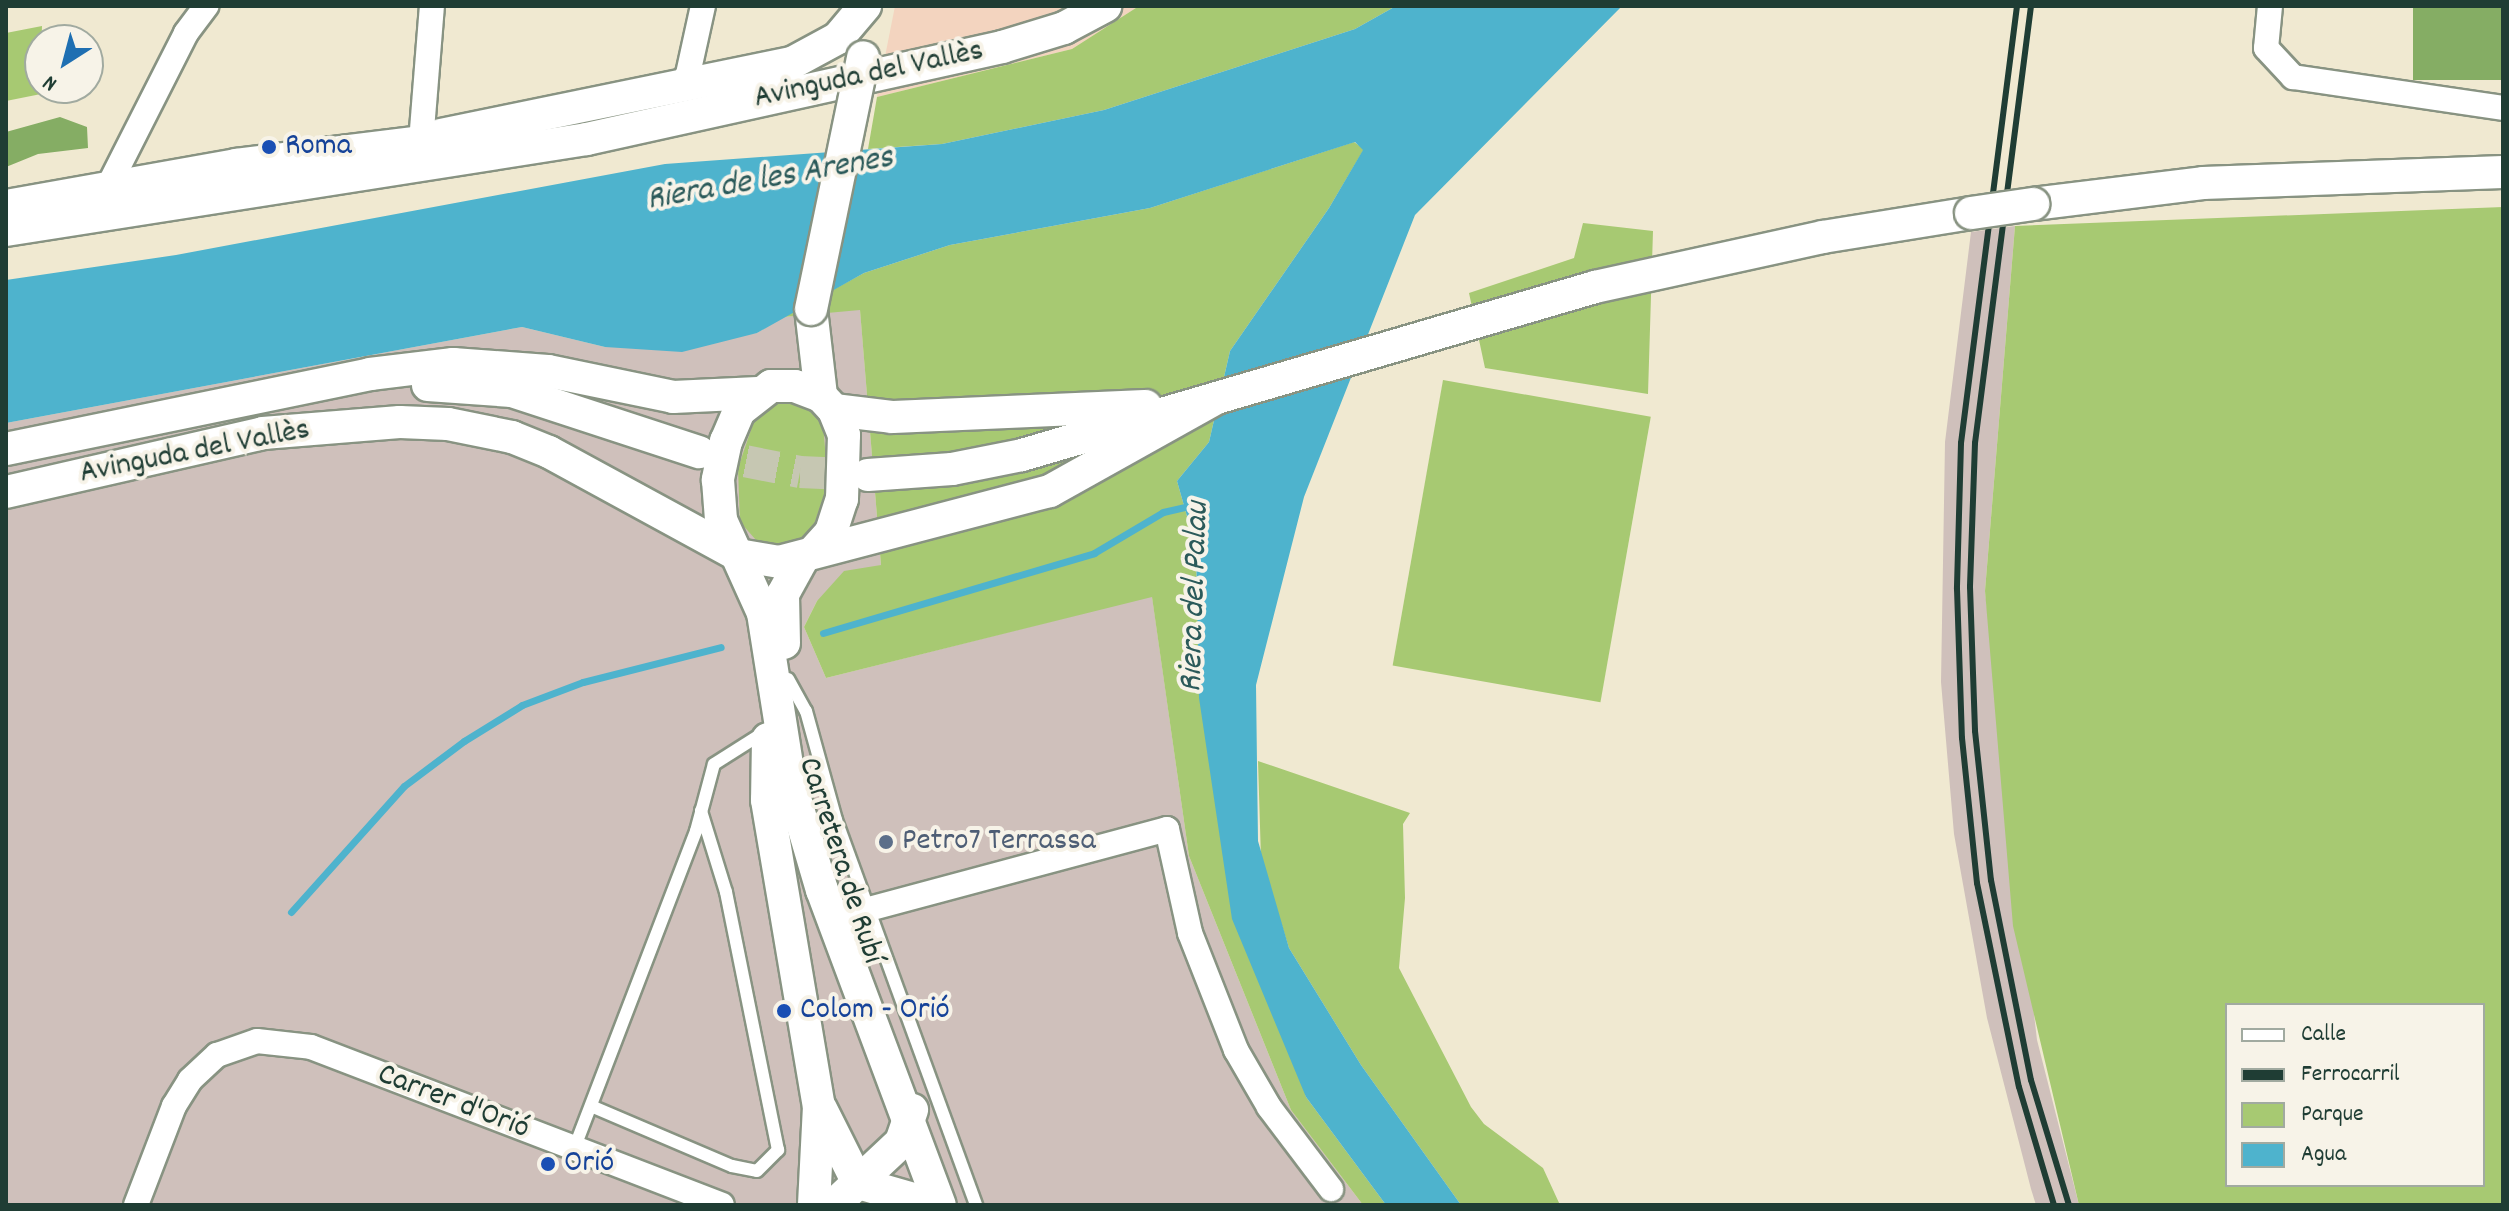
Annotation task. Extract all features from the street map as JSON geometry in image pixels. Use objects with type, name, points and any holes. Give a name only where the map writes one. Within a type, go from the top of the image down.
[{"type":"main road","name":"Avinguda del Vallès","points":[[6,206],[109,185],[421,142],[679,89],[817,52],[838,38],[865,6]]},
{"type":"main road","points":[[874,6],[811,309],[793,356],[764,390],[739,411],[721,459],[721,520],[743,553],[791,561],[809,553],[1019,503],[1112,432],[1213,400]]},
{"type":"main road","name":"Avinguda del Vallès","points":[[421,142],[443,146],[627,126],[1002,47],[1064,28],[1105,6]]},
{"type":"main road","name":"Avinguda del Vallès","points":[[6,230],[587,139],[627,126]]},
{"type":"main road","points":[[868,475],[986,463],[1112,432],[1503,312],[1685,265],[1971,213],[2203,183],[2503,172]]},
{"type":"main road","points":[[64,220],[93,204],[109,185]]},
{"type":"main road","points":[[809,553],[831,532],[842,499],[846,454],[828,403],[811,309]]},
{"type":"main road","name":"Avinguda del Vallès","points":[[6,449],[246,403],[370,374],[453,364],[548,371],[673,397],[764,390]]},
{"type":"main road","points":[[246,403],[453,384],[542,399],[699,452]]},
{"type":"main road","points":[[764,390],[795,386],[828,403],[892,417],[1112,432]]},
{"type":"main road","points":[[263,433],[339,410],[407,400],[456,401],[513,408],[661,440]]},
{"type":"main road","name":"Avinguda del Vallès","points":[[6,492],[263,433],[400,422],[481,429],[580,466],[743,553]]},
{"type":"main road","name":"Carretera de Rubí","points":[[743,553],[816,800],[860,910],[883,995],[962,1205]]},
{"type":"main road","name":"Carretera de Rubí","points":[[809,553],[783,594],[781,611],[780,680],[801,825],[940,1205]]},
{"type":"main road","points":[[780,680],[768,730],[767,800],[819,1106],[814,1205]]},
{"type":"main road","points":[[834,1205],[901,1142],[910,1123],[911,1101],[883,995]]},
{"type":"main road","points":[[819,1106],[858,1183],[934,1205]]},
{"type":"street","points":[[109,185],[186,33],[206,6]]},
{"type":"street","points":[[421,142],[432,6]]},
{"type":"street","points":[[679,89],[688,74],[703,6]]},
{"type":"street","points":[[2270,6],[2266,48],[2271,59],[2293,77],[2503,108]]},
{"type":"street","points":[[860,910],[1167,829],[1190,933],[1230,1036],[1269,1107],[1331,1189]]},
{"type":"street","name":"Carrer d'Orió","points":[[136,1205],[181,1091],[206,1062],[227,1050],[257,1041],[291,1041],[722,1205]]},
{"type":"lane","points":[[574,1149],[701,811],[714,764],[768,730]]},
{"type":"lane","points":[[591,1106],[732,1166],[757,1171],[778,1150],[726,892],[701,811]]},
{"type":"lane","points":[[860,910],[976,1205]]},
{"type":"shaded area","points":[[895,6],[1139,6],[1072,49],[877,97]]},
{"type":"shaded area","points":[[2015,226],[1985,591],[2037,1040],[2079,1205],[2036,1205],[2031,1189],[1987,1018],[1954,834],[1941,682],[1945,442],[1971,232]]},
{"type":"shaded area","points":[[860,309],[881,565],[817,601],[804,627],[826,678],[1152,596],[1189,856],[1291,1110],[1363,1205],[6,1205],[6,423],[522,327],[605,347],[757,333],[783,317]]},
{"type":"green space","points":[[1139,6],[1396,6],[1355,29],[1104,110],[942,144],[868,149],[877,97],[1072,49]]},
{"type":"green space","points":[[2413,6],[2503,6],[2503,80],[2413,80]]},
{"type":"green space","points":[[24,30],[24,97],[6,101],[6,33]]},
{"type":"green space","points":[[60,117],[87,127],[88,148],[38,154],[6,167],[6,132]]},
{"type":"green space","points":[[1354,142],[1364,149],[1329,208],[1230,351],[1209,442],[1177,481],[1196,548],[1197,610],[1306,1097],[1386,1205],[1363,1205],[1291,1110],[1189,856],[1152,597],[826,678],[804,627],[817,601],[844,571],[881,565],[860,310],[783,317],[864,273],[950,245],[1150,208]]},
{"type":"green space","points":[[2503,207],[2503,1205],[2079,1205],[2013,926],[1985,591],[2015,226]]},
{"type":"green space","points":[[1583,223],[1653,231],[1648,394],[1485,368],[1469,293],[1574,258]]},
{"type":"green space","points":[[1443,380],[1651,417],[1600,702],[1393,666]]},
{"type":"green space","points":[[787,400],[812,409],[823,424],[828,483],[812,531],[801,540],[773,545],[756,540],[740,522],[738,468],[755,418],[773,402]]},
{"type":"green space","points":[[1258,761],[1410,813],[1403,824],[1405,898],[1399,968],[1471,1107],[1484,1124],[1543,1168],[1560,1205],[1461,1205],[1361,1065],[1289,948],[1261,859]]},
{"type":"water","name":"Riera de les Arenes","points":[[1396,6],[1622,6],[1415,215],[1304,497],[1256,685],[1258,841],[1289,948],[1361,1065],[1461,1205],[1386,1205],[1306,1097],[1232,919],[1199,698],[1196,548],[1177,481],[1209,442],[1230,351],[1329,208],[1363,150],[1355,142],[1150,208],[950,245],[864,273],[757,333],[682,352],[605,347],[522,327],[6,423],[6,280],[176,255],[665,164],[942,144],[1104,110],[1355,29]]},
{"type":"waterway","name":"Riera del Palau","points":[[823,633],[1094,553],[1163,512],[1194,505]]},
{"type":"waterway","points":[[291,912],[404,786],[464,741],[522,705],[583,682],[721,647]]},
{"type":"tunnel","points":[[699,452],[800,472],[868,475]]},
{"type":"railway","points":[[2017,6],[1961,443],[1957,589],[1962,738],[1977,883],[2019,1087],[2054,1205]]},
{"type":"railway","points":[[2031,6],[1975,443],[1970,587],[1975,731],[1991,880],[2031,1080],[2069,1205]]},
{"type":"place","name":"Roma","points":[[269,147]]},
{"type":"place","name":"Petro7 Terrassa","points":[[886,842]]},
{"type":"place","name":"Colom - Orió","points":[[784,1011]]},
{"type":"place","name":"Orió","points":[[548,1164]]}]
